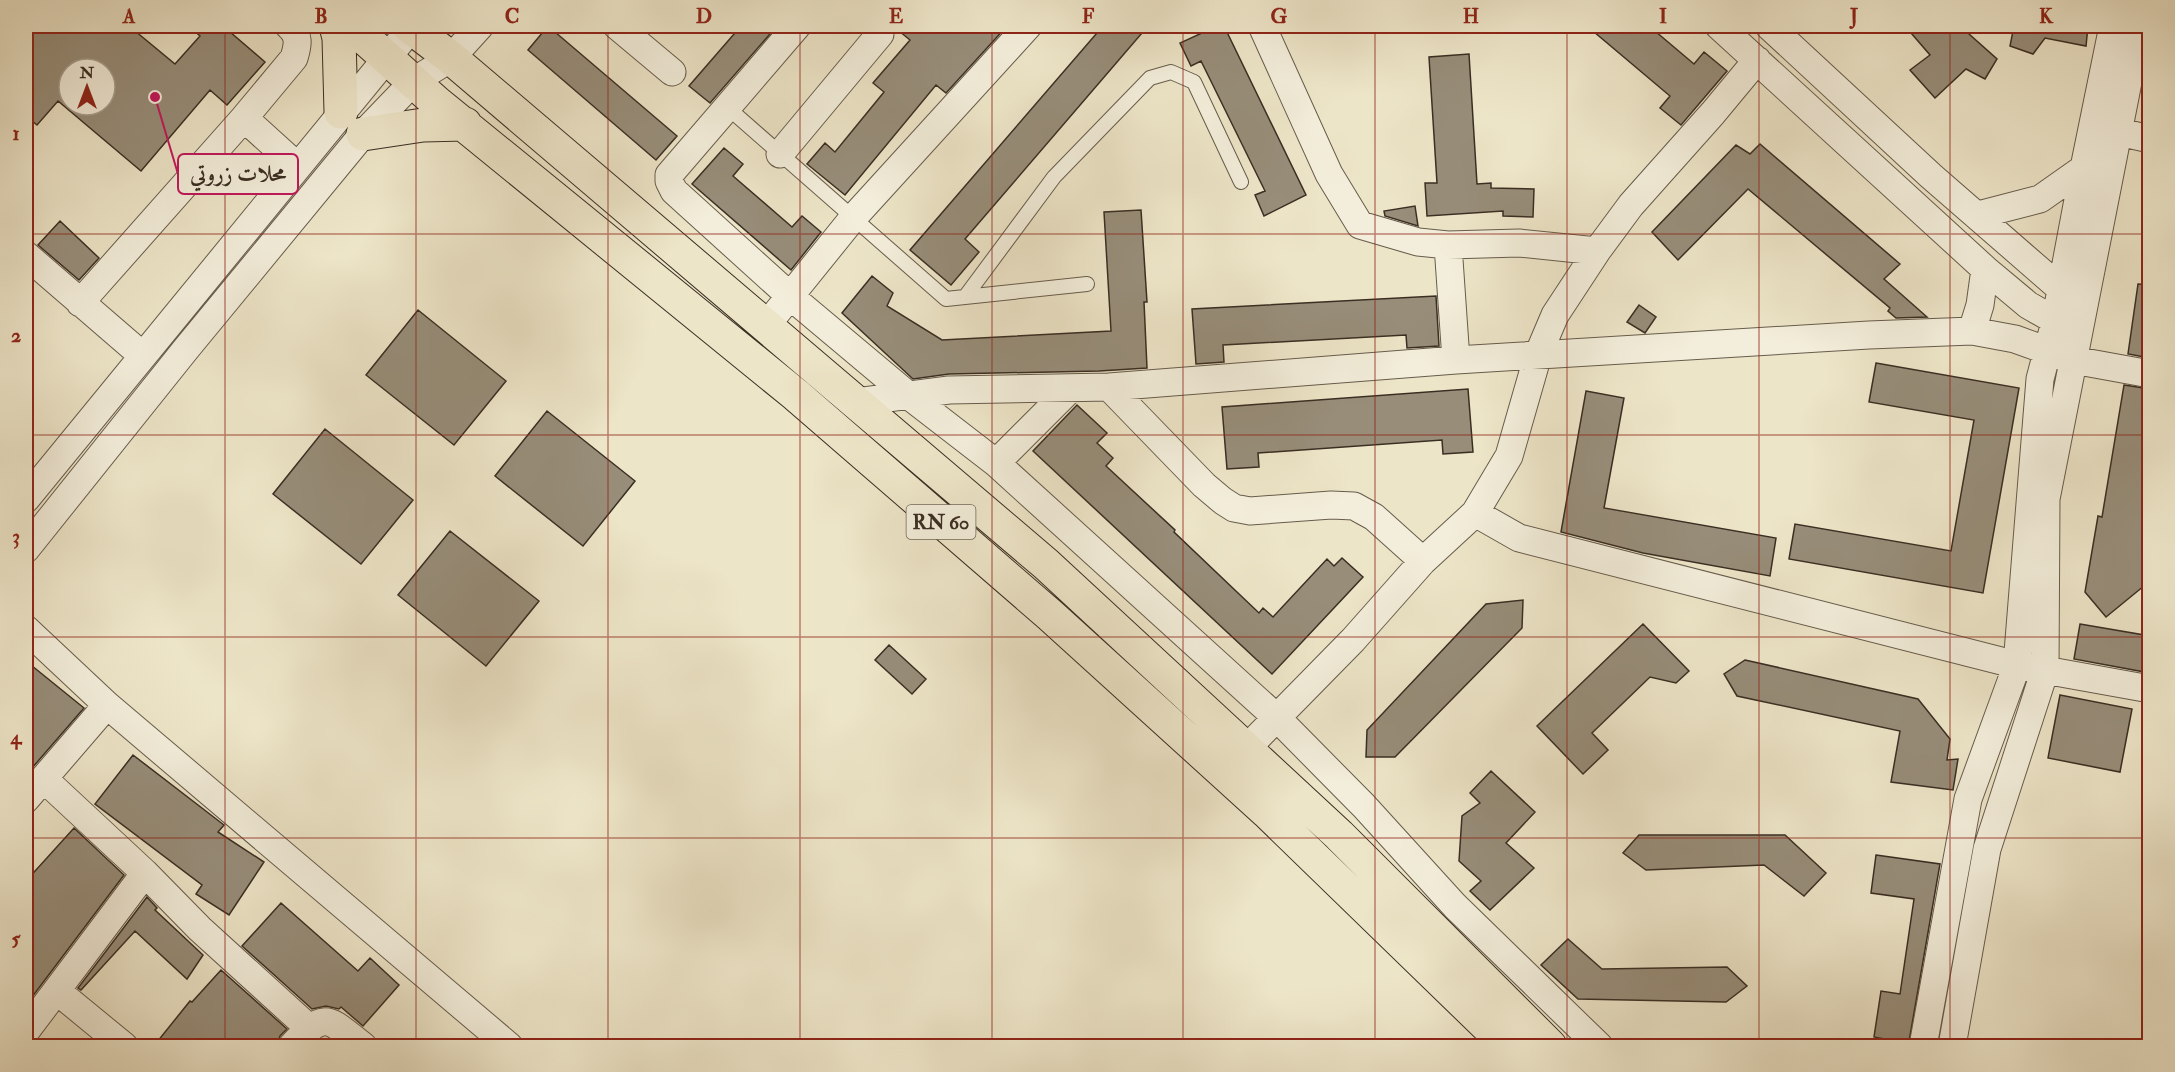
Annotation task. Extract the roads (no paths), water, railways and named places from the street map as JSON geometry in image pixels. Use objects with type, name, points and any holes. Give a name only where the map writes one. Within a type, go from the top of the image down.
[{"type":"main road","points":[[336,26],[352,123],[465,124]]},
{"type":"main road","name":"RN 60","points":[[351,26],[385,58],[796,395],[1050,615],[1267,812],[1508,1047]]},
{"type":"main road","name":"RN 60","points":[[411,26],[1046,564],[1339,835],[1550,1047]]},
{"type":"street","points":[[80,303],[244,118],[294,58],[297,37],[290,26]]},
{"type":"street","points":[[26,549],[186,349],[352,123],[385,58],[411,26]]},
{"type":"street","points":[[26,499],[297,166],[352,123],[451,58],[480,26]]},
{"type":"street","points":[[617,26],[672,72]]},
{"type":"street","points":[[797,26],[669,174],[669,181],[674,190],[790,296],[908,395],[996,463],[1277,718],[1364,806],[1455,906],[1599,1047]]},
{"type":"street","points":[[765,327],[853,218],[1028,26]]},
{"type":"street","points":[[1262,26],[1329,174],[1360,225],[1418,242],[1519,243],[1597,250]]},
{"type":"street","points":[[1719,26],[1985,268],[2028,305],[2066,327]]},
{"type":"street","points":[[1952,1047],[1987,849],[2045,670],[2046,499],[2073,360],[2061,289],[2113,26]]},
{"type":"street","points":[[1923,1047],[1968,799],[2017,665],[2040,379],[2047,350],[2084,305],[2139,26]]},
{"type":"street","points":[[1781,29],[1931,176],[2061,289],[2084,305]]},
{"type":"street","points":[[780,154],[880,34]]},
{"type":"street","points":[[1246,749],[1353,640],[1423,561],[1475,513],[1509,456],[1538,355],[1555,315],[1597,250],[1631,205],[1757,60]]},
{"type":"street","points":[[244,118],[297,166]]},
{"type":"street","points":[[2119,132],[2150,139]]},
{"type":"street","points":[[1978,215],[2040,198],[2084,168]]},
{"type":"street","points":[[1448,244],[1456,360]]},
{"type":"street","points":[[26,255],[143,356]]},
{"type":"street","points":[[1972,331],[1980,305],[1985,268]]},
{"type":"street","points":[[856,402],[949,390],[1109,387],[1456,360],[1972,331],[2015,339],[2073,360],[2150,374]]},
{"type":"street","points":[[1109,387],[1204,485],[1223,501],[1234,507],[1250,511],[1331,505],[1354,506],[1374,517],[1423,561]]},
{"type":"street","points":[[996,463],[1071,388]]},
{"type":"street","points":[[1475,513],[1519,538],[2017,665],[2150,689]]},
{"type":"street","points":[[26,629],[108,705],[503,1045]]},
{"type":"street","points":[[26,799],[108,705]]},
{"type":"street","points":[[44,778],[145,873],[300,1037],[325,1022],[333,1023],[363,1047]]},
{"type":"street","points":[[26,1031],[145,873]]},
{"type":"street","points":[[57,991],[124,1047]]},
{"type":"lane","points":[[965,297],[1054,177],[1150,78],[1172,72],[1194,82],[1241,182]]},
{"type":"lane","points":[[727,107],[946,299],[1087,284]]},
{"type":"place","name":"محلات زروتي","points":[[155,97]]}]
